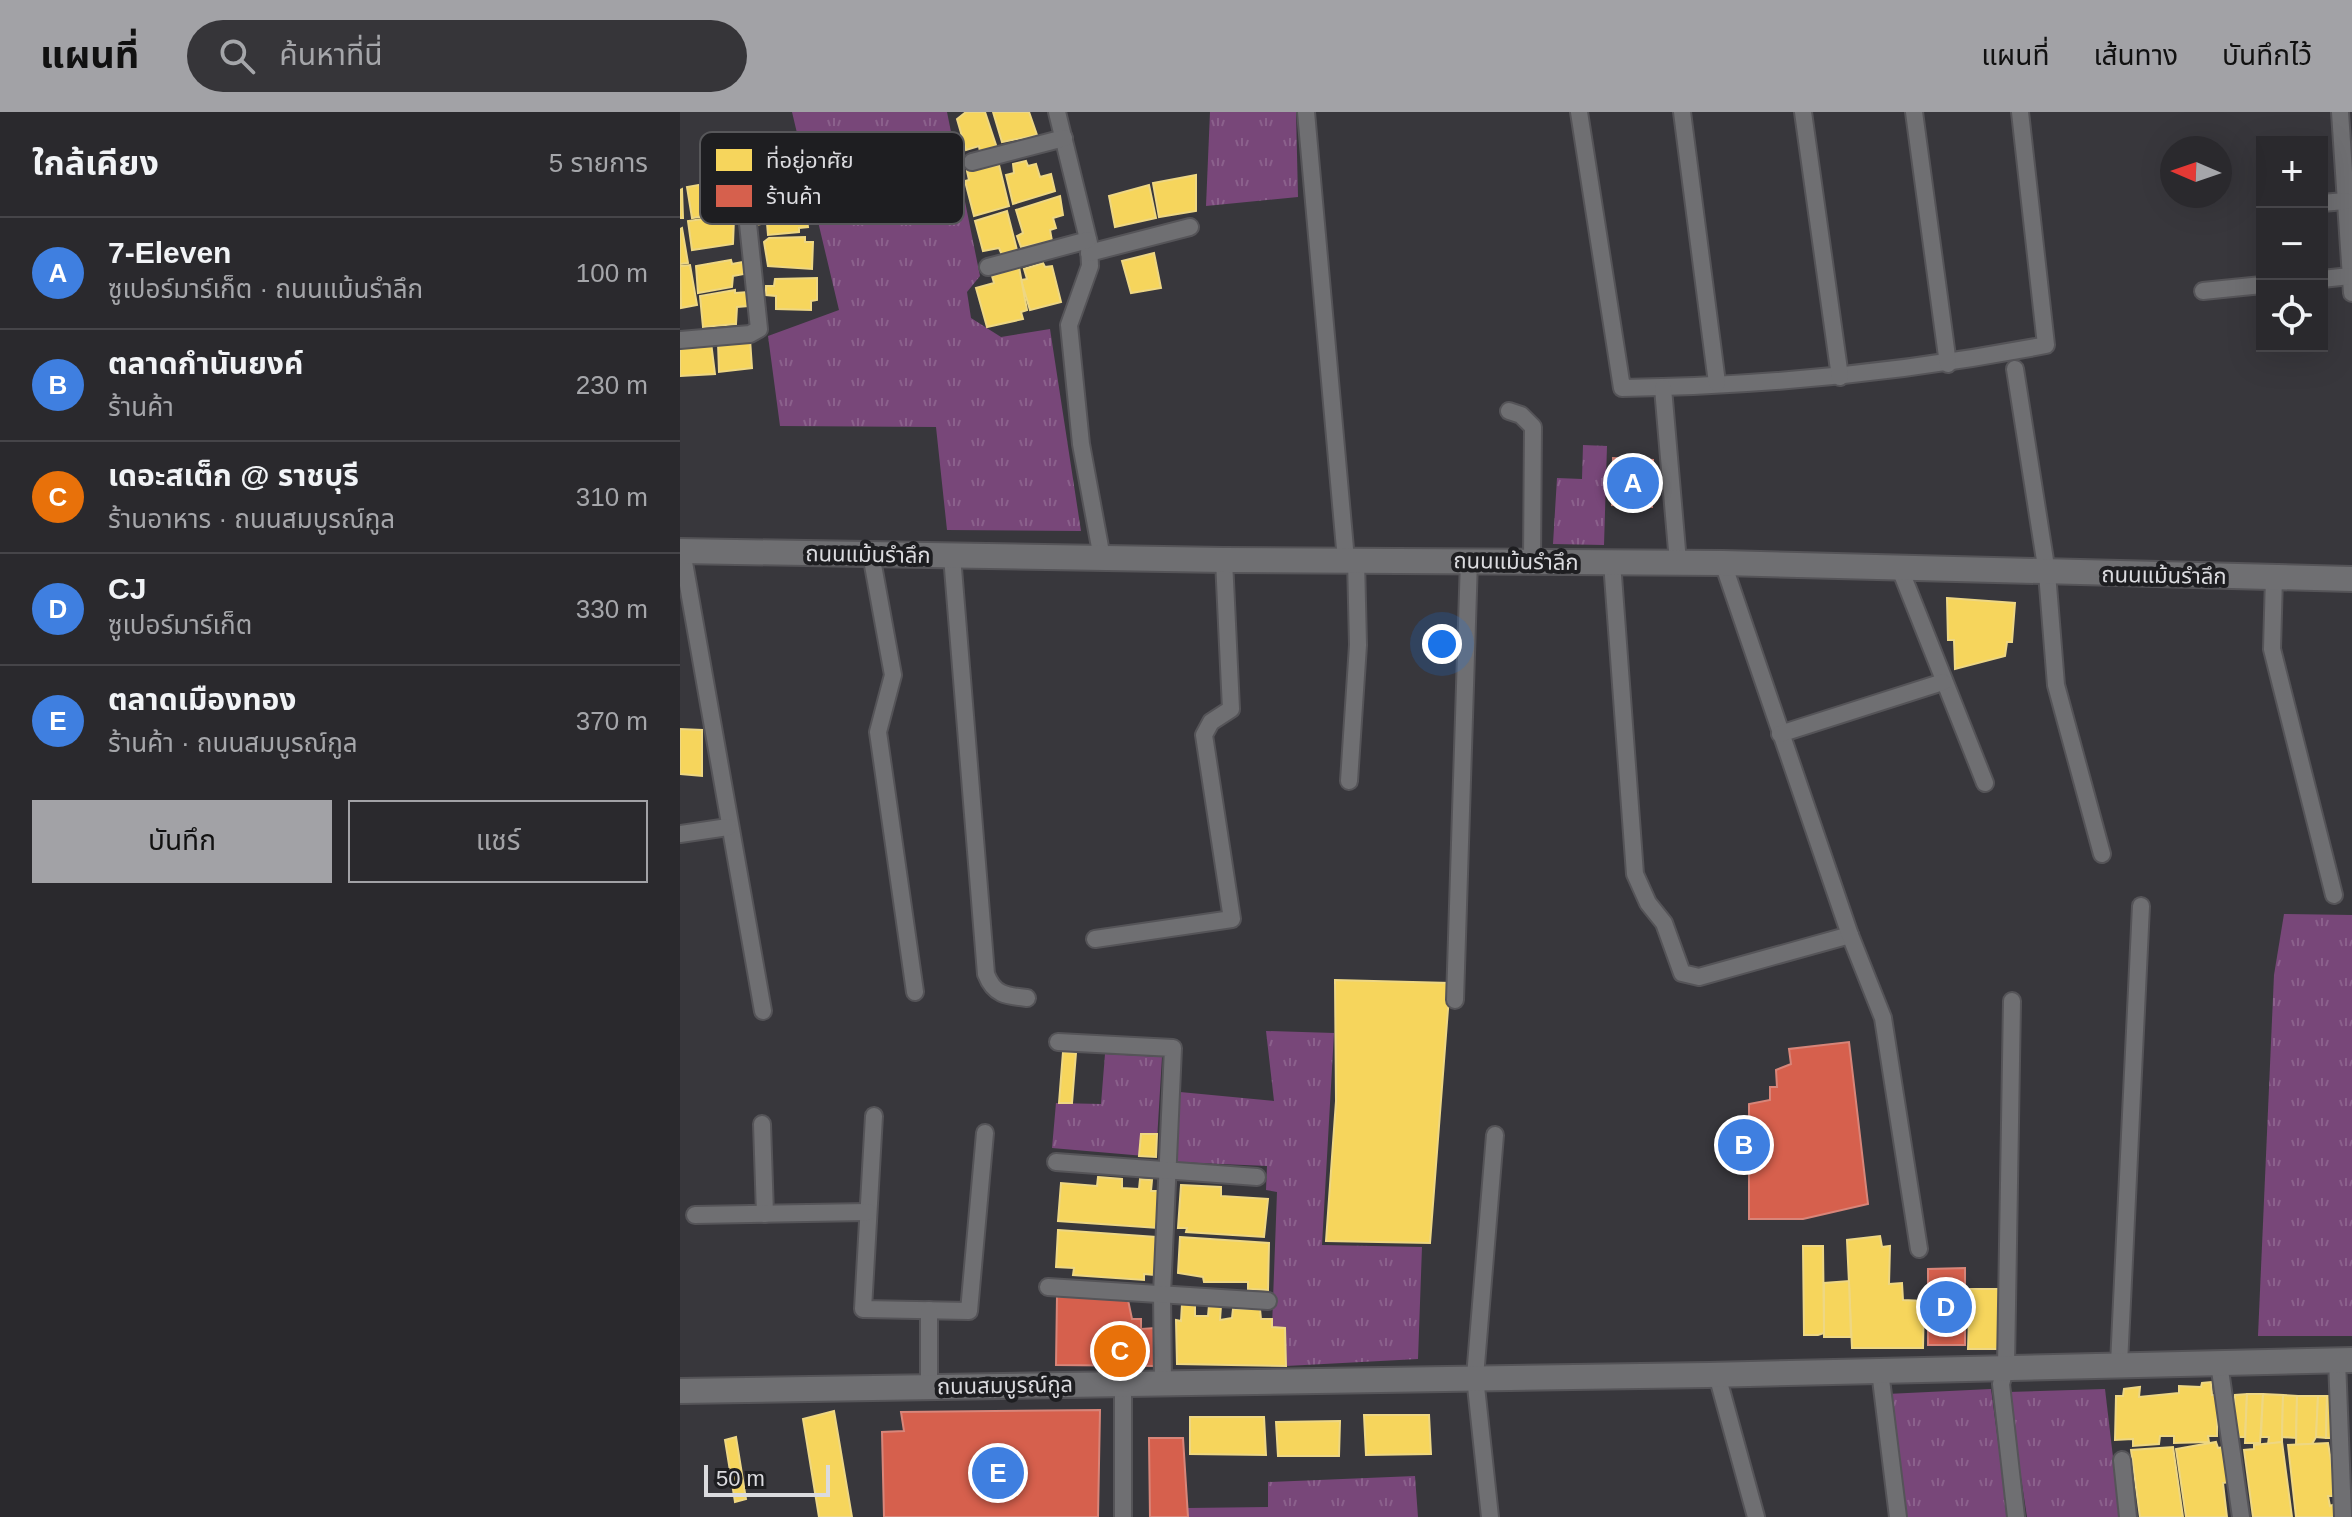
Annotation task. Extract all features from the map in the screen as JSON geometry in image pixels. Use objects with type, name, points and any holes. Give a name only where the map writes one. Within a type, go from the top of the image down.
[{"type":"street","points":[[1057,112],[1090,266],[1069,325],[1081,444],[1102,558]]},
{"type":"street","points":[[1306,112],[1358,645],[1349,781]]},
{"type":"street","points":[[1579,112],[1622,388],[1840,377],[1948,364],[2046,345],[2020,112]]},
{"type":"street","points":[[1682,112],[1717,383]]},
{"type":"street","points":[[1803,112],[1840,377]]},
{"type":"street","points":[[1914,112],[1948,364]]},
{"type":"street","points":[[2327,280],[2351,285],[2340,112]]},
{"type":"street","points":[[972,162],[1064,138]]},
{"type":"street","points":[[2328,202],[2345,201]]},
{"type":"street","points":[[680,340],[750,334],[759,329],[748,224]]},
{"type":"street","points":[[988,267],[1190,227]]},
{"type":"street","points":[[2203,291],[2256,286]]},
{"type":"street","points":[[2015,369],[2047,573],[2056,685],[2102,854]]},
{"type":"street","points":[[1663,388],[1678,562]]},
{"type":"street","points":[[1509,411],[1521,415],[1533,427],[1532,561]]},
{"type":"street","points":[[681,551],[763,1011]]},
{"type":"street","name":"ถนนแม้นรำลึก","points":[[681,551],[1224,560],[1678,562],[2352,579]]},
{"type":"street","points":[[871,554],[893,675],[878,732],[915,992]]},
{"type":"street","points":[[952,556],[986,974],[991,987],[1003,996],[1027,998]]},
{"type":"street","points":[[1095,939],[1232,919],[1204,735],[1211,722],[1231,709],[1224,560]]},
{"type":"street","points":[[1455,1000],[1469,560]]},
{"type":"street","points":[[1612,562],[1635,874],[1640,890],[1664,923],[1682,973],[1699,977],[1850,935]]},
{"type":"street","points":[[1723,563],[1850,935],[1883,1018],[1919,1249]]},
{"type":"street","points":[[1900,569],[1985,783]]},
{"type":"street","points":[[2274,577],[2272,649],[2334,895]]},
{"type":"street","points":[[1780,734],[1943,682]]},
{"type":"street","points":[[680,834],[728,827]]},
{"type":"street","points":[[2119,1364],[2141,906]]},
{"type":"street","points":[[2012,1001],[2006,1366],[2001,1384],[2016,1517]]},
{"type":"street","points":[[1058,1042],[1173,1048],[1162,1294],[1163,1383]]},
{"type":"street","points":[[874,1116],[863,1309],[969,1311],[985,1133]]},
{"type":"street","points":[[762,1124],[765,1214]]},
{"type":"street","points":[[1490,1517],[1475,1377],[1495,1135]]},
{"type":"street","points":[[1056,1162],[1257,1177]]},
{"type":"street","points":[[695,1215],[868,1212]]},
{"type":"street","points":[[1048,1287],[1268,1301]]},
{"type":"street","points":[[929,1310],[929,1386]]},
{"type":"street","points":[[2343,1517],[2344,1360]]},
{"type":"street","name":"ถนนสมบูรณ์กูล","points":[[680,1391],[1717,1375],[2344,1360]]},
{"type":"street","points":[[2219,1363],[2241,1517]]},
{"type":"street","points":[[1880,1371],[1898,1517]]},
{"type":"street","points":[[1717,1375],[1756,1517]]},
{"type":"street","points":[[1123,1384],[1123,1517]]},
{"type":"street","points":[[2122,1460],[2128,1517]]},
{"type":"green space","points":[[792,112],[947,112],[951,132],[797,132]]},
{"type":"green space","points":[[1210,112],[1296,112],[1298,197],[1206,206]]},
{"type":"green space","points":[[964,196],[980,276],[967,292],[971,318],[1001,337],[1050,329],[1081,531],[947,530],[936,427],[780,426],[768,336],[839,310],[819,224],[964,224]]},
{"type":"green space","points":[[1583,445],[1607,446],[1604,545],[1553,544],[1557,478],[1582,479]]},
{"type":"green space","points":[[2284,914],[2352,915],[2352,1336],[2258,1336],[2274,975]]},
{"type":"green space","points":[[1266,1031],[1334,1033],[1322,1245],[1422,1247],[1418,1359],[1286,1366],[1285,1328],[1272,1327],[1277,1192],[1266,1190],[1267,1166],[1176,1162],[1180,1092],[1274,1101]]},
{"type":"green space","points":[[1105,1054],[1162,1057],[1156,1157],[1052,1148],[1056,1103],[1101,1104]]},
{"type":"green space","points":[[1991,1389],[2008,1517],[1906,1517],[1887,1394]]},
{"type":"green space","points":[[2105,1389],[2120,1517],[2027,1517],[2008,1392]]},
{"type":"green space","points":[[1415,1476],[1418,1517],[1188,1517],[1188,1508],[1268,1507],[1268,1482]]},
{"type":"building: ที่อยู่อาศัย","points":[[966,112],[985,112],[997,148],[980,152],[979,146],[966,150],[964,132],[961,132],[957,119]]},
{"type":"building: ที่อยู่อาศัย","points":[[993,112],[1029,112],[1037,135],[1002,142]]},
{"type":"building: ที่อยู่อาศัย","points":[[1026,161],[1028,166],[1036,164],[1040,177],[1051,174],[1055,191],[1013,204],[1006,175],[1014,173],[1013,164]]},
{"type":"building: ที่อยู่อาศัย","points":[[999,165],[1009,206],[974,216],[965,181],[969,180],[967,171]]},
{"type":"building: ที่อยู่อาศัย","points":[[1196,175],[1196,211],[1159,217],[1153,183]]},
{"type":"building: ที่อยู่อาศัย","points":[[700,185],[700,217],[692,218],[687,187]]},
{"type":"building: ที่อยู่อาศัย","points":[[1149,185],[1156,218],[1115,227],[1109,196]]},
{"type":"building: ที่อยู่อาศัย","points":[[680,190],[683,218],[680,218]]},
{"type":"building: ที่อยู่อาศัย","points":[[1060,196],[1063,215],[1053,218],[1056,228],[1050,230],[1052,241],[1021,247],[1017,236],[1023,233],[1016,210]]},
{"type":"building: ที่อยู่อาศัย","points":[[1007,211],[1017,250],[1002,255],[999,248],[983,251],[975,221]]},
{"type":"building: ที่อยู่อาศัย","points":[[700,219],[700,224],[734,224],[733,244],[692,250],[688,221]]},
{"type":"building: ที่อยู่อาศัย","points":[[767,224],[808,224],[808,227],[799,228],[799,232],[768,235]]},
{"type":"building: ที่อยู่อาศัย","points":[[680,229],[688,263],[680,264]]},
{"type":"building: ที่อยู่อาศัย","points":[[805,237],[805,242],[813,242],[812,269],[768,266],[764,242],[769,238]]},
{"type":"building: ที่อยู่อาศัย","points":[[1154,253],[1161,288],[1131,293],[1122,261]]},
{"type":"building: ที่อยู่อาศัย","points":[[731,260],[732,264],[743,262],[744,274],[733,276],[732,287],[698,293],[696,266]]},
{"type":"building: ที่อยู่อาศัย","points":[[1043,263],[1045,267],[1052,266],[1061,302],[1030,310],[1021,280],[1027,279],[1024,269]]},
{"type":"building: ที่อยู่อาศัย","points":[[690,265],[697,305],[681,308],[680,266]]},
{"type":"building: ที่อยู่อาศัย","points":[[1019,267],[1027,310],[1021,312],[1023,319],[987,327],[976,288],[994,283],[992,276]]},
{"type":"building: ที่อยู่อาศัย","points":[[817,278],[817,300],[811,301],[811,310],[776,309],[776,296],[766,295],[766,286],[774,286],[775,279]]},
{"type":"building: ที่อยู่อาศัย","points":[[735,290],[735,293],[748,292],[748,306],[737,307],[736,324],[703,327],[700,296]]},
{"type":"building: ที่อยู่อาศัย","points":[[750,339],[752,368],[719,372],[718,343]]},
{"type":"building: ที่อยู่อาศัย","points":[[711,342],[715,374],[680,376],[680,346]]},
{"type":"building: ที่อยู่อาศัย","points":[[1947,598],[2015,603],[2012,642],[2007,642],[2005,656],[1955,669],[1954,640],[1948,640]]},
{"type":"building: ที่อยู่อาศัย","points":[[680,729],[702,730],[702,776],[680,774]]},
{"type":"building: ที่อยู่อาศัย","points":[[1335,980],[1450,983],[1430,1243],[1326,1241],[1336,1101]]},
{"type":"building: ที่อยู่อาศัย","points":[[1063,1052],[1076,1053],[1072,1103],[1059,1103]]},
{"type":"building: ที่อยู่อาศัย","points":[[1141,1134],[1157,1134],[1156,1157],[1139,1156]]},
{"type":"building: ที่อยู่อาศัย","points":[[1098,1177],[1122,1179],[1122,1188],[1139,1189],[1140,1179],[1152,1180],[1151,1191],[1160,1191],[1158,1228],[1058,1221],[1061,1183],[1097,1186]]},
{"type":"building: ที่อยู่อาศัย","points":[[1181,1185],[1221,1187],[1221,1196],[1268,1199],[1264,1237],[1186,1232],[1187,1228],[1178,1228]]},
{"type":"building: ที่อยู่อาศัย","points":[[1058,1230],[1156,1237],[1154,1275],[1144,1274],[1144,1280],[1073,1275],[1074,1268],[1056,1267]]},
{"type":"building: ที่อยู่อาศัย","points":[[1880,1236],[1882,1247],[1890,1246],[1889,1284],[1902,1283],[1903,1300],[1924,1301],[1923,1348],[1852,1348],[1847,1240]]},
{"type":"building: ที่อยู่อาศัย","points":[[1180,1237],[1269,1243],[1268,1290],[1248,1289],[1248,1282],[1204,1282],[1203,1277],[1178,1273]]},
{"type":"building: ที่อยู่อาศัย","points":[[1803,1246],[1823,1246],[1824,1333],[1818,1335],[1804,1335]]},
{"type":"building: ที่อยู่อาศัย","points":[[1849,1281],[1851,1337],[1824,1337],[1824,1283]]},
{"type":"building: ที่อยู่อาศัย","points":[[1970,1289],[1999,1289],[2001,1338],[1998,1338],[1998,1349],[1968,1349]]},
{"type":"building: ที่อยู่อาศัย","points":[[1182,1304],[1195,1305],[1195,1316],[1208,1316],[1209,1305],[1221,1306],[1220,1320],[1232,1318],[1233,1309],[1260,1309],[1261,1319],[1272,1319],[1272,1327],[1285,1328],[1286,1366],[1177,1364],[1176,1320],[1181,1321]]},
{"type":"building: ที่อยู่อาศัย","points":[[2211,1382],[2212,1395],[2217,1395],[2217,1436],[2208,1436],[2209,1442],[2174,1443],[2174,1436],[2160,1436],[2159,1444],[2133,1446],[2133,1439],[2115,1440],[2116,1396],[2123,1396],[2124,1389],[2140,1387],[2139,1397],[2179,1393],[2179,1386],[2201,1387],[2202,1383]]},
{"type":"building: ที่อยู่อาศัย","points":[[2247,1394],[2245,1437],[2233,1437],[2235,1395]]},
{"type":"building: ที่อยู่อาศัย","points":[[2247,1394],[2263,1394],[2260,1443],[2245,1443]]},
{"type":"building: ที่อยู่อาศัย","points":[[2263,1394],[2283,1395],[2282,1442],[2268,1444],[2269,1437],[2261,1437]]},
{"type":"building: ที่อยู่อาศัย","points":[[2283,1395],[2297,1396],[2296,1438],[2282,1437]]},
{"type":"building: ที่อยู่อาศัย","points":[[2297,1396],[2318,1396],[2316,1437],[2312,1444],[2296,1445]]},
{"type":"building: ที่อยู่อาศัย","points":[[2318,1396],[2327,1396],[2326,1438],[2316,1437]]},
{"type":"building: ที่อยู่อาศัย","points":[[2327,1396],[2337,1396],[2336,1438],[2326,1438]]},
{"type":"building: ที่อยู่อาศัย","points":[[834,1411],[852,1517],[819,1517],[803,1419]]},
{"type":"building: ที่อยู่อาศัย","points":[[1364,1415],[1429,1415],[1431,1454],[1366,1455]]},
{"type":"building: ที่อยู่อาศัย","points":[[1190,1417],[1264,1417],[1266,1455],[1190,1454]]},
{"type":"building: ที่อยู่อาศัย","points":[[1340,1421],[1339,1456],[1278,1456],[1276,1422]]},
{"type":"building: ที่อยู่อาศัย","points":[[736,1437],[746,1499],[735,1502],[725,1440]]},
{"type":"building: ที่อยู่อาศัย","points":[[2216,1442],[2218,1448],[2224,1447],[2229,1482],[2223,1483],[2227,1517],[2186,1517],[2176,1449]]},
{"type":"building: ที่อยู่อาศัย","points":[[2282,1442],[2292,1517],[2253,1517],[2244,1450],[2254,1449],[2254,1445]]},
{"type":"building: ที่อยู่อาศัย","points":[[2328,1443],[2337,1496],[2328,1496],[2330,1506],[2335,1504],[2336,1517],[2296,1517],[2288,1445]]},
{"type":"building: ที่อยู่อาศัย","points":[[2173,1447],[2183,1517],[2140,1517],[2131,1450]]},
{"type":"building: ร้านค้า","points":[[1613,458],[1653,460],[1652,507],[1612,505]]},
{"type":"building: ร้านค้า","points":[[1849,1042],[1868,1204],[1803,1219],[1749,1219],[1749,1104],[1770,1100],[1770,1087],[1777,1087],[1776,1070],[1791,1064],[1789,1049]]},
{"type":"building: ร้านค้า","points":[[1965,1268],[1965,1345],[1928,1345],[1928,1269]]},
{"type":"building: ร้านค้า","points":[[1057,1296],[1128,1300],[1132,1319],[1141,1319],[1141,1329],[1155,1328],[1155,1366],[1056,1365]]},
{"type":"building: ร้านค้า","points":[[1100,1410],[1098,1517],[884,1517],[882,1432],[904,1431],[901,1412]]},
{"type":"building: ร้านค้า","points":[[1149,1438],[1183,1438],[1188,1517],[1150,1517]]},
{"type":"place","name":"7-Eleven","points":[[1633,483]]},
{"type":"place","name":"ตลาดกำนันยงค์","points":[[1744,1145]]},
{"type":"place","name":"CJ","points":[[1946,1307]]},
{"type":"place","name":"เดอะสเต็ก @ ราชบุรี","points":[[1120,1351]]},
{"type":"place","name":"ตลาดเมืองทอง","points":[[998,1473]]}]
